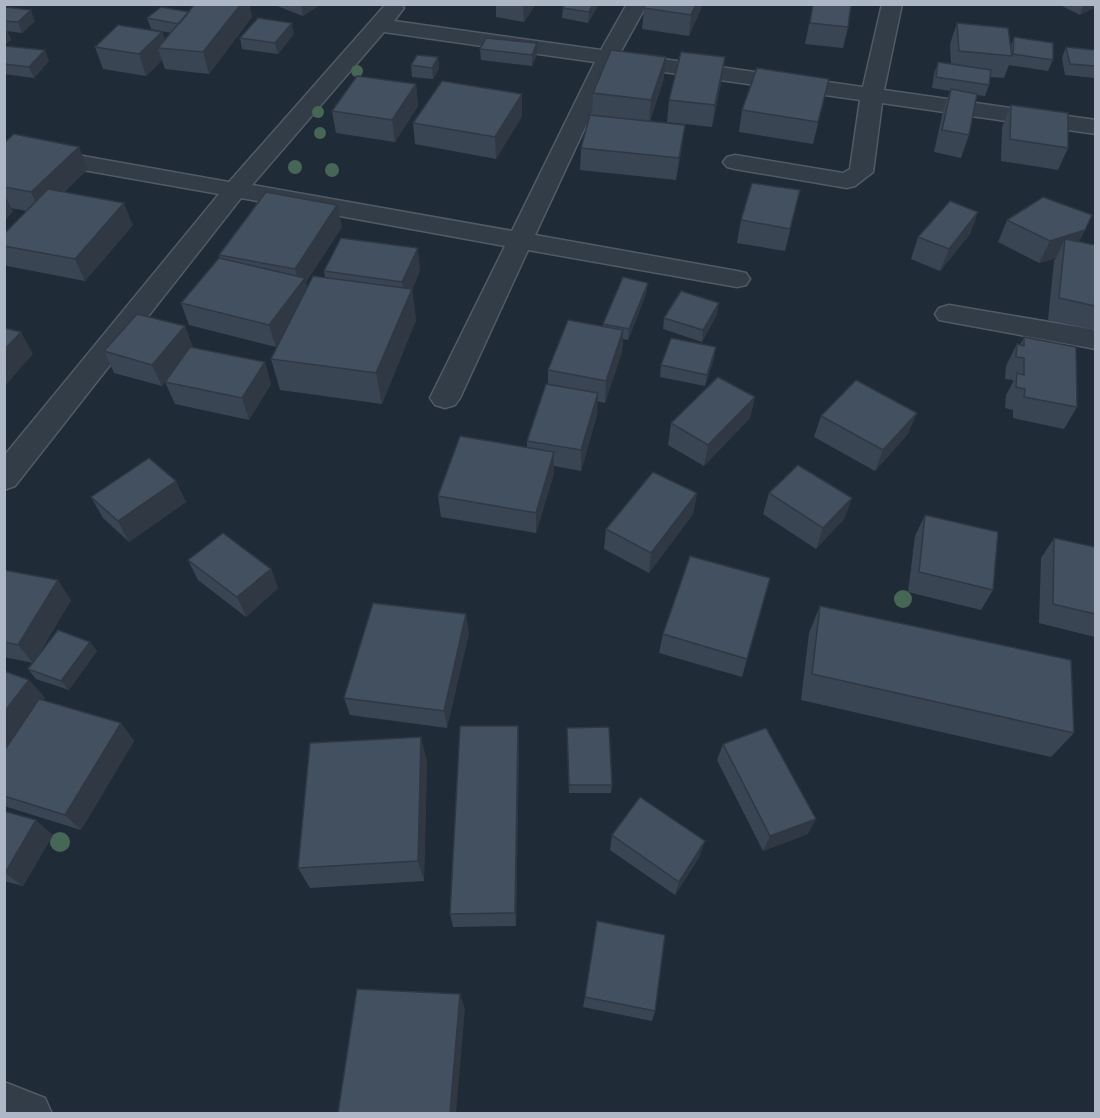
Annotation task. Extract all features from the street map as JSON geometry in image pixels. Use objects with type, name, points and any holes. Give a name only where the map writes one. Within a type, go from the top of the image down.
[{"type":"street","points":[[4,478],[235,190],[397,4]]},
{"type":"street","points":[[445,398],[607,58],[637,4]]},
{"type":"street","points":[[735,162],[847,181],[861,172],[872,95],[892,4]]},
{"type":"street","points":[[380,25],[1095,127]]},
{"type":"street","points":[[4,149],[737,279]]},
{"type":"street","points":[[949,314],[1095,340]]},
{"type":"street","points":[[4,1105],[29,1113]]},
{"type":"building","points":[[195,4],[241,4],[203,52],[158,48]]},
{"type":"building","points":[[565,4],[593,4],[589,12],[563,8]]},
{"type":"building","points":[[646,4],[696,4],[691,15],[644,8]]},
{"type":"building","points":[[813,4],[851,4],[848,27],[810,23]]},
{"type":"building","points":[[4,7],[31,10],[18,22],[4,21]]},
{"type":"building","points":[[161,7],[189,12],[179,24],[147,18]]},
{"type":"building","points":[[258,18],[292,23],[275,43],[240,38]]},
{"type":"building","points":[[957,23],[1008,28],[1012,56],[959,51]]},
{"type":"building","points":[[118,25],[162,32],[139,54],[95,47]]},
{"type":"building","points":[[1014,37],[1053,43],[1053,60],[1013,54]]},
{"type":"building","points":[[486,38],[537,43],[532,55],[480,49]]},
{"type":"building","points":[[4,46],[45,50],[29,67],[4,64]]},
{"type":"building","points":[[1066,47],[1095,50],[1095,66],[1070,64]]},
{"type":"building","points":[[611,50],[666,57],[651,100],[593,93]]},
{"type":"building","points":[[681,52],[725,57],[715,105],[669,100]]},
{"type":"building","points":[[417,55],[438,57],[432,68],[411,65]]},
{"type":"building","points":[[938,62],[991,70],[989,85],[936,77]]},
{"type":"building","points":[[757,68],[829,79],[818,122],[742,110]]},
{"type":"building","points":[[357,76],[416,84],[392,120],[332,111]]},
{"type":"building","points":[[442,81],[522,94],[495,137],[413,123]]},
{"type":"building","points":[[951,89],[977,94],[969,135],[942,130]]},
{"type":"building","points":[[1011,105],[1068,113],[1068,148],[1010,139]]},
{"type":"building","points":[[590,115],[685,125],[679,158],[581,148]]},
{"type":"building","points":[[14,134],[79,147],[31,192],[4,187],[4,143]]},
{"type":"building","points":[[752,183],[800,190],[790,229],[741,220]]},
{"type":"building","points":[[48,189],[124,203],[75,259],[4,246],[4,234]]},
{"type":"building","points":[[266,192],[337,205],[295,269],[219,255]]},
{"type":"building","points":[[1043,197],[1092,215],[1085,230],[1050,241],[1007,220]]},
{"type":"building","points":[[950,201],[978,212],[949,249],[918,237]]},
{"type":"building","points":[[341,238],[418,248],[402,282],[324,271]]},
{"type":"building","points":[[1065,239],[1095,245],[1095,306],[1059,298]]},
{"type":"building","points":[[219,258],[305,278],[269,325],[181,303]]},
{"type":"building","points":[[313,276],[412,289],[376,373],[271,359]]},
{"type":"building","points":[[623,277],[648,283],[629,329],[603,324]]},
{"type":"building","points":[[681,291],[719,303],[703,330],[664,318]]},
{"type":"building","points":[[137,314],[185,326],[152,365],[104,351]]},
{"type":"building","points":[[568,320],[623,330],[606,381],[548,370]]},
{"type":"building","points":[[4,328],[21,332],[4,350]]},
{"type":"building","points":[[1024,337],[1076,347],[1077,407],[1024,397],[1025,389],[1016,387],[1017,373],[1024,375],[1024,358],[1016,357],[1017,344],[1024,346]]},
{"type":"building","points":[[671,338],[716,347],[707,375],[661,365]]},
{"type":"building","points":[[190,347],[265,362],[242,398],[165,382]]},
{"type":"building","points":[[718,377],[755,397],[708,445],[671,423]]},
{"type":"building","points":[[856,380],[917,413],[883,450],[821,416]]},
{"type":"building","points":[[546,384],[598,393],[581,450],[527,441]]},
{"type":"building","points":[[460,436],[554,452],[536,513],[438,496]]},
{"type":"building","points":[[149,458],[176,481],[118,521],[91,497]]},
{"type":"building","points":[[798,465],[852,498],[823,528],[769,493]]},
{"type":"building","points":[[653,472],[697,493],[651,553],[606,529]]},
{"type":"building","points":[[925,515],[998,532],[993,590],[919,572]]},
{"type":"building","points":[[223,533],[271,569],[237,597],[188,560]]},
{"type":"building","points":[[1054,538],[1095,547],[1095,614],[1053,604]]},
{"type":"building","points":[[690,556],[770,578],[747,659],[663,634]]},
{"type":"building","points":[[4,570],[58,580],[18,645],[4,642]]},
{"type":"building","points":[[373,603],[466,614],[444,711],[344,698]]},
{"type":"building","points":[[820,606],[1071,660],[1074,733],[812,674]]},
{"type":"building","points":[[58,630],[90,642],[61,681],[28,669]]},
{"type":"building","points":[[4,671],[29,680],[4,712]]},
{"type":"building","points":[[39,699],[121,723],[65,815],[4,796],[4,751]]},
{"type":"building","points":[[460,726],[518,726],[515,913],[450,914]]},
{"type":"building","points":[[609,727],[612,785],[569,785],[567,728]]},
{"type":"building","points":[[766,728],[816,819],[770,836],[723,744]]},
{"type":"building","points":[[421,737],[418,861],[298,868],[310,743]]},
{"type":"building","points":[[640,797],[705,841],[679,882],[612,835]]},
{"type":"building","points":[[4,811],[36,820],[5,873],[4,872]]},
{"type":"building","points":[[597,921],[665,935],[655,1011],[585,997]]},
{"type":"building","points":[[357,989],[460,994],[450,1113],[338,1113]]}]
